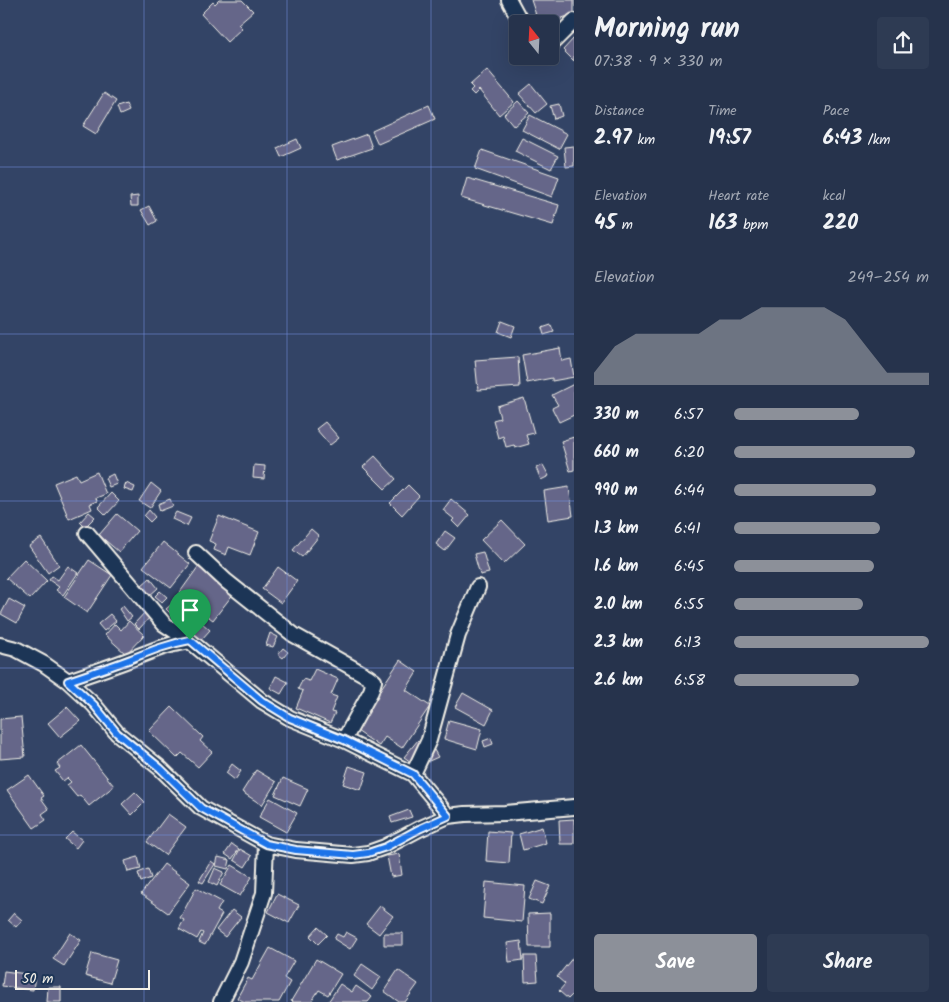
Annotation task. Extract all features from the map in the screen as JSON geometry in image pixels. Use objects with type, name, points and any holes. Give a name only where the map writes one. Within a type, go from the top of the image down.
[{"type":"street","points":[[510,0],[518,15]]},
{"type":"street","points":[[559,36],[574,21]]},
{"type":"street","points":[[87,533],[164,624],[190,640],[262,701],[290,718],[344,740],[413,774],[448,816]]},
{"type":"street","points":[[196,553],[226,581],[294,635],[374,681],[371,691],[344,740]]},
{"type":"street","points":[[413,774],[429,740],[458,635],[478,587]]},
{"type":"street","points":[[68,681],[158,648],[190,640]]},
{"type":"street","points":[[0,645],[16,649],[44,664],[68,681],[94,705],[117,733],[160,768],[201,808],[266,844],[296,850],[353,855],[368,853],[386,847],[448,816],[505,814],[574,807]]},
{"type":"street","points":[[221,1002],[241,962],[264,893],[266,844]]},
{"type":"building","points":[[219,0],[242,0],[253,11],[238,24],[242,28],[227,42],[201,14],[213,2],[215,4]]},
{"type":"building","points":[[531,0],[574,0],[574,14],[562,18],[559,22],[559,15],[536,15]]},
{"type":"building","points":[[574,38],[574,61],[563,50]]},
{"type":"building","points":[[487,70],[514,102],[499,115],[479,90],[474,95],[470,91],[473,88],[470,85]]},
{"type":"building","points":[[531,84],[547,104],[536,113],[519,94]]},
{"type":"building","points":[[104,93],[116,101],[96,134],[83,126]]},
{"type":"building","points":[[518,101],[529,113],[514,126],[504,114]]},
{"type":"building","points":[[126,104],[129,111],[120,115],[117,107]]},
{"type":"building","points":[[559,104],[562,116],[554,119],[550,106]]},
{"type":"building","points":[[429,105],[435,119],[378,144],[372,131]]},
{"type":"building","points":[[530,115],[567,134],[559,149],[522,130]]},
{"type":"building","points":[[367,134],[372,148],[337,160],[332,147]]},
{"type":"building","points":[[522,138],[558,156],[551,169],[515,151]]},
{"type":"building","points":[[297,139],[301,148],[281,157],[277,148]]},
{"type":"building","points":[[574,146],[574,166],[566,167],[564,147]]},
{"type":"building","points":[[482,150],[559,177],[552,197],[475,169]]},
{"type":"building","points":[[467,178],[559,205],[553,225],[461,198]]},
{"type":"building","points":[[138,196],[138,206],[131,206],[130,197]]},
{"type":"building","points":[[149,206],[157,221],[150,225],[141,210]]},
{"type":"building","points":[[502,321],[515,326],[511,337],[498,332]]},
{"type":"building","points":[[551,325],[554,332],[544,335],[542,328]]},
{"type":"building","points":[[560,348],[562,361],[571,359],[574,377],[552,381],[552,378],[527,383],[522,355]]},
{"type":"building","points":[[518,357],[520,387],[478,390],[475,360]]},
{"type":"building","points":[[574,384],[574,415],[559,422],[552,408],[558,405],[552,395]]},
{"type":"building","points":[[524,398],[534,433],[526,435],[529,444],[515,448],[514,445],[506,447],[503,436],[498,438],[493,420],[500,418],[497,406]]},
{"type":"building","points":[[325,422],[339,438],[330,445],[316,429]]},
{"type":"building","points":[[574,437],[574,470],[570,471],[561,441]]},
{"type":"building","points":[[375,456],[396,479],[385,489],[363,467]]},
{"type":"building","points":[[254,465],[265,466],[264,479],[253,478]]},
{"type":"building","points":[[543,465],[549,476],[541,480],[536,468]]},
{"type":"building","points":[[97,472],[106,494],[96,498],[97,501],[90,504],[92,509],[69,519],[54,483],[76,474],[79,480]]},
{"type":"building","points":[[113,474],[117,484],[109,487],[105,478]]},
{"type":"building","points":[[126,483],[135,487],[133,492],[124,489]]},
{"type":"building","points":[[151,483],[161,491],[150,508],[139,501]]},
{"type":"building","points":[[408,485],[419,496],[402,515],[390,503]]},
{"type":"building","points":[[569,487],[573,516],[548,520],[544,491]]},
{"type":"building","points":[[111,493],[119,501],[106,515],[98,507]]},
{"type":"building","points":[[170,499],[173,506],[160,511],[158,504]]},
{"type":"building","points":[[451,499],[470,515],[459,528],[452,521],[454,519],[443,510]]},
{"type":"building","points":[[149,510],[155,517],[150,522],[144,516]]},
{"type":"building","points":[[89,512],[95,517],[85,527],[80,522]]},
{"type":"building","points":[[176,512],[191,518],[187,526],[172,519]]},
{"type":"building","points":[[117,514],[137,531],[119,552],[99,535]]},
{"type":"building","points":[[219,516],[259,532],[250,555],[229,547],[226,555],[214,550],[216,544],[209,541]]},
{"type":"building","points":[[502,520],[525,544],[504,564],[481,540]]},
{"type":"building","points":[[311,529],[319,536],[302,557],[293,550]]},
{"type":"building","points":[[445,531],[455,538],[445,551],[436,544]]},
{"type":"building","points":[[41,538],[59,565],[48,573],[29,546]]},
{"type":"building","points":[[163,542],[190,564],[171,588],[143,567]]},
{"type":"building","points":[[483,552],[489,573],[480,575],[474,554]]},
{"type":"building","points":[[24,559],[47,581],[30,599],[6,578]]},
{"type":"building","points":[[89,560],[112,575],[87,613],[64,597]]},
{"type":"building","points":[[68,566],[78,573],[63,595],[56,590],[59,587],[49,580],[52,576],[58,580]]},
{"type":"building","points":[[198,567],[234,593],[213,620],[178,595]]},
{"type":"building","points":[[278,567],[297,581],[281,603],[262,589]]},
{"type":"building","points":[[150,578],[158,588],[149,596],[141,586]]},
{"type":"building","points":[[160,591],[167,597],[162,602],[155,596]]},
{"type":"building","points":[[9,599],[25,608],[17,623],[1,614]]},
{"type":"building","points":[[173,603],[179,609],[172,615],[166,609]]},
{"type":"building","points":[[123,606],[132,617],[127,621],[119,609]]},
{"type":"building","points":[[147,610],[152,615],[139,629],[134,624]]},
{"type":"building","points":[[110,614],[116,621],[104,631],[98,624]]},
{"type":"building","points":[[185,615],[192,621],[187,627],[180,620]]},
{"type":"building","points":[[129,621],[144,635],[126,654],[105,635],[115,624],[121,630]]},
{"type":"building","points":[[201,622],[210,630],[201,640],[192,631]]},
{"type":"building","points":[[270,633],[278,637],[273,647],[266,645]]},
{"type":"building","points":[[283,648],[288,652],[283,658],[278,654]]},
{"type":"building","points":[[400,660],[417,672],[406,690],[430,706],[402,748],[385,737],[379,746],[354,729]]},
{"type":"building","points":[[315,669],[338,679],[331,695],[337,697],[331,712],[335,713],[330,723],[296,708],[303,691],[298,689],[303,679],[309,681]]},
{"type":"building","points":[[276,676],[288,682],[281,694],[270,688]]},
{"type":"building","points":[[463,693],[493,710],[486,724],[455,707]]},
{"type":"building","points":[[67,707],[80,721],[60,737],[48,723]]},
{"type":"building","points":[[172,707],[203,737],[200,741],[212,752],[198,767],[182,753],[177,758],[149,731]]},
{"type":"building","points":[[21,717],[25,757],[0,759],[0,719]]},
{"type":"building","points":[[449,720],[482,729],[477,749],[444,739]]},
{"type":"building","points":[[491,738],[493,744],[485,747],[483,741]]},
{"type":"building","points":[[418,740],[424,745],[411,762],[404,757]]},
{"type":"building","points":[[81,745],[114,786],[89,806],[80,795],[77,797],[67,785],[71,782],[67,778],[63,781],[55,771],[60,768],[57,764]]},
{"type":"building","points":[[434,750],[438,757],[429,761],[425,754]]},
{"type":"building","points":[[232,764],[241,771],[235,780],[226,773]]},
{"type":"building","points":[[349,766],[367,772],[361,790],[343,784]]},
{"type":"building","points":[[256,770],[276,782],[262,805],[242,792]]},
{"type":"building","points":[[29,775],[44,796],[41,798],[49,809],[42,814],[46,820],[34,828],[7,790]]},
{"type":"building","points":[[283,778],[308,789],[300,806],[275,795]]},
{"type":"building","points":[[135,792],[145,802],[132,815],[122,804]]},
{"type":"building","points":[[270,798],[297,813],[286,832],[259,817]]},
{"type":"building","points":[[409,810],[412,817],[392,823],[390,817]]},
{"type":"building","points":[[168,814],[186,827],[165,855],[147,842]]},
{"type":"building","points":[[574,819],[574,844],[560,844],[559,820]]},
{"type":"building","points":[[542,827],[546,843],[523,850],[519,834]]},
{"type":"building","points":[[488,831],[511,833],[509,863],[486,861]]},
{"type":"building","points":[[72,832],[82,840],[76,848],[65,839]]},
{"type":"building","points":[[232,844],[239,849],[232,859],[225,854]]},
{"type":"building","points":[[240,849],[252,856],[245,867],[234,860]]},
{"type":"building","points":[[399,854],[402,875],[391,877],[387,856]]},
{"type":"building","points":[[138,857],[141,869],[128,872],[125,861]]},
{"type":"building","points":[[218,857],[230,860],[228,869],[216,866]]},
{"type":"building","points":[[211,861],[215,864],[203,883],[199,881]]},
{"type":"building","points":[[164,864],[190,883],[168,913],[141,894]]},
{"type":"building","points":[[232,865],[252,877],[240,896],[220,885]]},
{"type":"building","points":[[215,868],[224,872],[217,886],[209,882]]},
{"type":"building","points":[[148,869],[151,878],[141,882],[138,873]]},
{"type":"building","points":[[537,881],[550,886],[542,904],[529,899]]},
{"type":"building","points":[[486,882],[525,886],[522,922],[483,918]]},
{"type":"building","points":[[196,888],[222,902],[217,911],[222,914],[205,945],[199,942],[203,933],[201,932],[197,939],[179,929],[184,920],[180,918]]},
{"type":"building","points":[[277,894],[299,905],[289,923],[268,912]]},
{"type":"building","points":[[380,906],[393,916],[379,934],[366,924]]},
{"type":"building","points":[[232,910],[241,917],[225,937],[216,930]]},
{"type":"building","points":[[14,913],[22,920],[16,927],[8,920]]},
{"type":"building","points":[[550,913],[550,947],[529,947],[528,914]]},
{"type":"building","points":[[318,927],[327,935],[318,944],[310,936]]},
{"type":"building","points":[[346,932],[357,938],[350,949],[334,939],[337,934],[343,937]]},
{"type":"building","points":[[70,933],[81,940],[64,966],[53,959]]},
{"type":"building","points":[[384,933],[403,933],[403,945],[384,945]]},
{"type":"building","points":[[521,941],[523,960],[509,962],[507,943]]},
{"type":"building","points":[[270,948],[294,961],[284,978],[290,982],[279,1002],[245,1002],[237,998],[248,978],[252,980]]},
{"type":"building","points":[[92,953],[117,960],[110,983],[85,976]]},
{"type":"building","points":[[524,956],[536,956],[538,981],[525,982]]},
{"type":"building","points":[[574,956],[574,993],[568,999],[559,991],[565,984],[557,977]]},
{"type":"building","points":[[316,959],[341,974],[328,995],[319,990],[311,1002],[291,1001]]},
{"type":"building","points":[[362,964],[381,977],[372,990],[354,976]]},
{"type":"building","points":[[398,970],[418,984],[405,1002],[399,1002],[384,991]]},
{"type":"building","points":[[4,971],[35,975],[33,990],[2,986]]},
{"type":"building","points":[[340,984],[352,992],[356,986],[372,997],[368,1002],[328,1002]]},
{"type":"building","points":[[48,987],[61,987],[61,1002],[47,1002]]},
{"type":"route","points":[[190,640],[262,701],[290,718],[344,740],[413,774],[448,816],[386,847],[368,853],[353,855],[296,850],[266,844],[201,808],[160,768],[117,733],[94,705],[68,681],[158,648],[190,640]]}]
